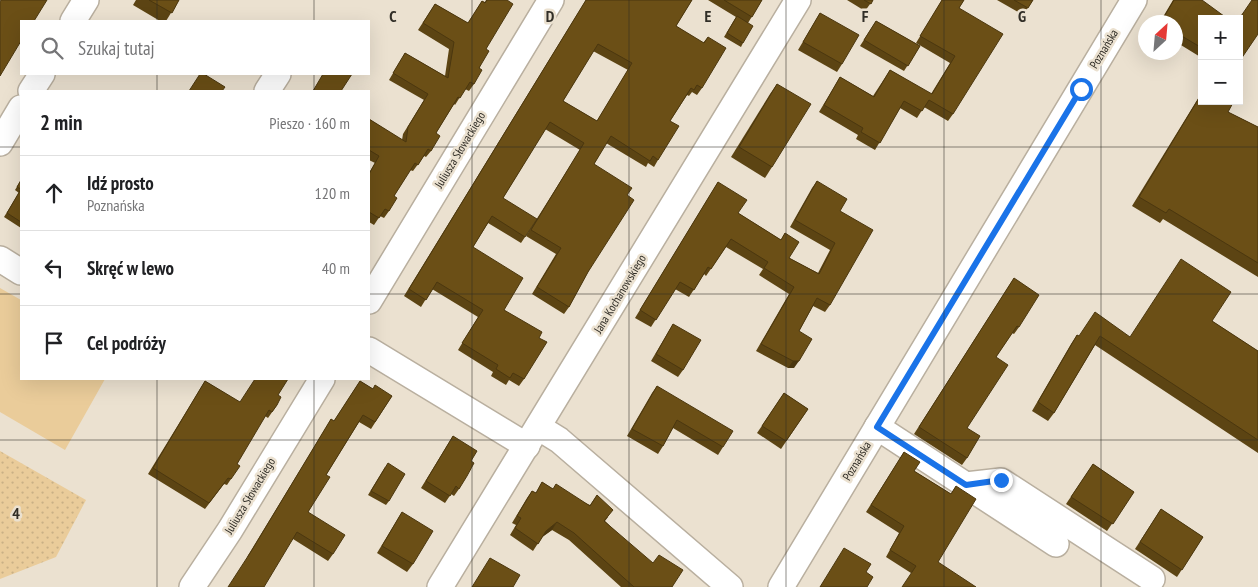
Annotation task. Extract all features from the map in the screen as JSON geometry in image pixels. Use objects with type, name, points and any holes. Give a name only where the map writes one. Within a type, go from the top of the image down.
[{"type":"street","points":[[74,20],[86,0]]},
{"type":"street","name":"Juliusza Słowackiego","points":[[370,299],[551,0]]},
{"type":"street","name":"Jana Kochanowskiego","points":[[440,587],[798,0]]},
{"type":"street","name":"Poznańska","points":[[781,587],[1134,0]]},
{"type":"street","points":[[32,90],[41,75]]},
{"type":"street","points":[[268,90],[277,75]]},
{"type":"street","points":[[0,143],[20,110]]},
{"type":"street","points":[[0,259],[20,271]]},
{"type":"street","points":[[370,351],[533,436],[559,440],[730,587]]},
{"type":"street","name":"Juliusza Słowackiego","points":[[192,587],[230,530],[321,380]]},
{"type":"street","points":[[877,427],[1056,544]]},
{"type":"street","points":[[966,485],[1001,480],[1152,579]]},
{"type":"shaded area","points":[[0,288],[20,299],[20,380],[104,380],[65,450],[0,412]]},
{"type":"shaded area","points":[[0,451],[86,500],[56,557],[0,579]]},
{"type":"building","points":[[1,0],[47,0],[35,20],[20,20],[20,43],[0,76]]},
{"type":"building","points":[[149,0],[179,0],[172,13]]},
{"type":"building","points":[[487,0],[507,0],[513,4],[486,49],[489,51],[479,68],[482,70],[474,84],[470,82],[460,98],[458,97],[436,133],[440,136],[431,151],[428,149],[418,165],[415,163],[394,196],[397,198],[389,211],[385,209],[379,218],[370,213],[370,172],[379,156],[370,151],[370,120],[406,142],[408,127],[428,94],[393,73],[405,53],[448,78],[454,42],[423,23],[435,4],[468,23],[482,1],[485,3]]},
{"type":"building","points":[[586,0],[692,0],[676,26],[704,43],[708,37],[726,48],[702,88],[697,85],[694,90],[691,88],[670,121],[679,126],[658,160],[653,156],[650,161],[611,136],[594,164],[632,188],[627,195],[634,200],[588,272],[569,307],[537,287],[561,248],[531,230],[584,143],[550,122],[503,198],[537,219],[525,237],[492,216],[473,247],[523,278],[504,310],[542,332],[539,338],[547,342],[524,379],[513,373],[510,378],[496,369],[498,365],[462,343],[483,310],[437,282],[426,300],[409,289]],"holes":[[[598,44],[632,63],[597,121],[563,101]]]},
{"type":"building","points":[[724,0],[762,0],[752,17]]},
{"type":"building","points":[[864,0],[873,0],[871,4]]},
{"type":"building","points":[[942,0],[964,0],[959,8],[1003,34],[953,114],[929,100],[922,111],[904,101],[880,143],[861,132],[863,128],[824,105],[840,77],[874,97],[890,70],[932,94],[955,56],[920,36]]},
{"type":"building","points":[[1014,0],[1033,0],[1028,8]]},
{"type":"building","points":[[1174,0],[1202,0],[1223,15],[1198,15],[1198,46],[1183,37],[1183,15],[1165,15]]},
{"type":"building","points":[[1252,0],[1258,0],[1258,34],[1243,56],[1243,15]]},
{"type":"building","points":[[820,13],[859,35],[842,64],[803,42]]},
{"type":"building","points":[[737,16],[753,26],[743,43],[727,33]]},
{"type":"building","points":[[876,21],[920,46],[908,66],[864,40]]},
{"type":"building","points":[[199,75],[206,75],[225,87],[223,90],[190,90]]},
{"type":"building","points":[[322,75],[351,75],[342,90],[314,90]]},
{"type":"building","points":[[777,84],[811,104],[772,167],[739,147]]},
{"type":"building","points":[[1198,100],[1198,105],[1232,105],[1228,112],[1258,127],[1258,263],[1169,209],[1166,213],[1139,197]]},
{"type":"building","points":[[817,181],[847,199],[840,211],[873,230],[830,305],[817,298],[799,331],[812,339],[799,361],[793,361],[761,344],[794,287],[764,268],[768,262],[731,239],[711,269],[708,267],[694,290],[680,282],[656,320],[640,310],[718,182],[747,200],[738,213],[781,240],[785,233],[799,242],[789,258],[819,274],[835,243],[795,220]]},
{"type":"building","points":[[20,191],[20,221],[7,213]]},
{"type":"building","points":[[1181,259],[1231,292],[1212,321],[1258,351],[1258,440],[1100,336],[1054,413],[1038,402],[1077,335],[1079,336],[1095,312],[1130,337]]},
{"type":"building","points":[[1014,278],[1039,295],[1019,327],[1017,326],[996,357],[1008,365],[967,428],[980,436],[967,458],[919,427]]},
{"type":"building","points":[[673,324],[701,340],[683,370],[656,354]]},
{"type":"building","points":[[254,380],[287,380],[278,395],[281,397],[277,405],[272,412],[269,410],[237,464],[240,466],[209,503],[153,468],[205,381],[240,402]]},
{"type":"building","points":[[360,381],[373,389],[375,385],[392,396],[375,422],[363,415],[326,475],[330,477],[308,512],[345,535],[333,554],[297,532],[264,587],[228,587],[331,419],[334,421]]},
{"type":"building","points":[[657,386],[733,431],[723,447],[677,420],[663,446],[632,429]]},
{"type":"building","points":[[784,393],[808,409],[786,441],[762,426]]},
{"type":"building","points":[[453,436],[477,451],[471,461],[474,463],[467,476],[459,489],[456,486],[450,496],[426,481]]},
{"type":"building","points":[[904,452],[920,462],[914,471],[951,494],[956,486],[976,499],[938,562],[976,587],[902,587],[916,566],[890,550],[904,526],[871,505]]},
{"type":"building","points":[[388,463],[405,474],[389,501],[371,491]]},
{"type":"building","points":[[1093,464],[1134,492],[1113,524],[1071,497]]},
{"type":"building","points":[[542,482],[553,489],[556,484],[590,506],[597,495],[613,510],[604,521],[653,563],[659,555],[683,570],[672,587],[634,587],[574,533],[557,522],[546,531],[538,544],[515,528],[521,518],[517,516],[532,491],[536,493]]},
{"type":"building","points":[[1161,509],[1203,537],[1182,570],[1140,542]]},
{"type":"building","points":[[402,512],[433,531],[413,564],[382,546]]},
{"type":"building","points":[[844,548],[871,564],[866,572],[873,577],[867,587],[820,587]]},
{"type":"building","points":[[490,558],[520,575],[513,587],[472,587]]},
{"type":"route","points":[[1001,480],[966,485],[877,427],[1081,89]]}]
